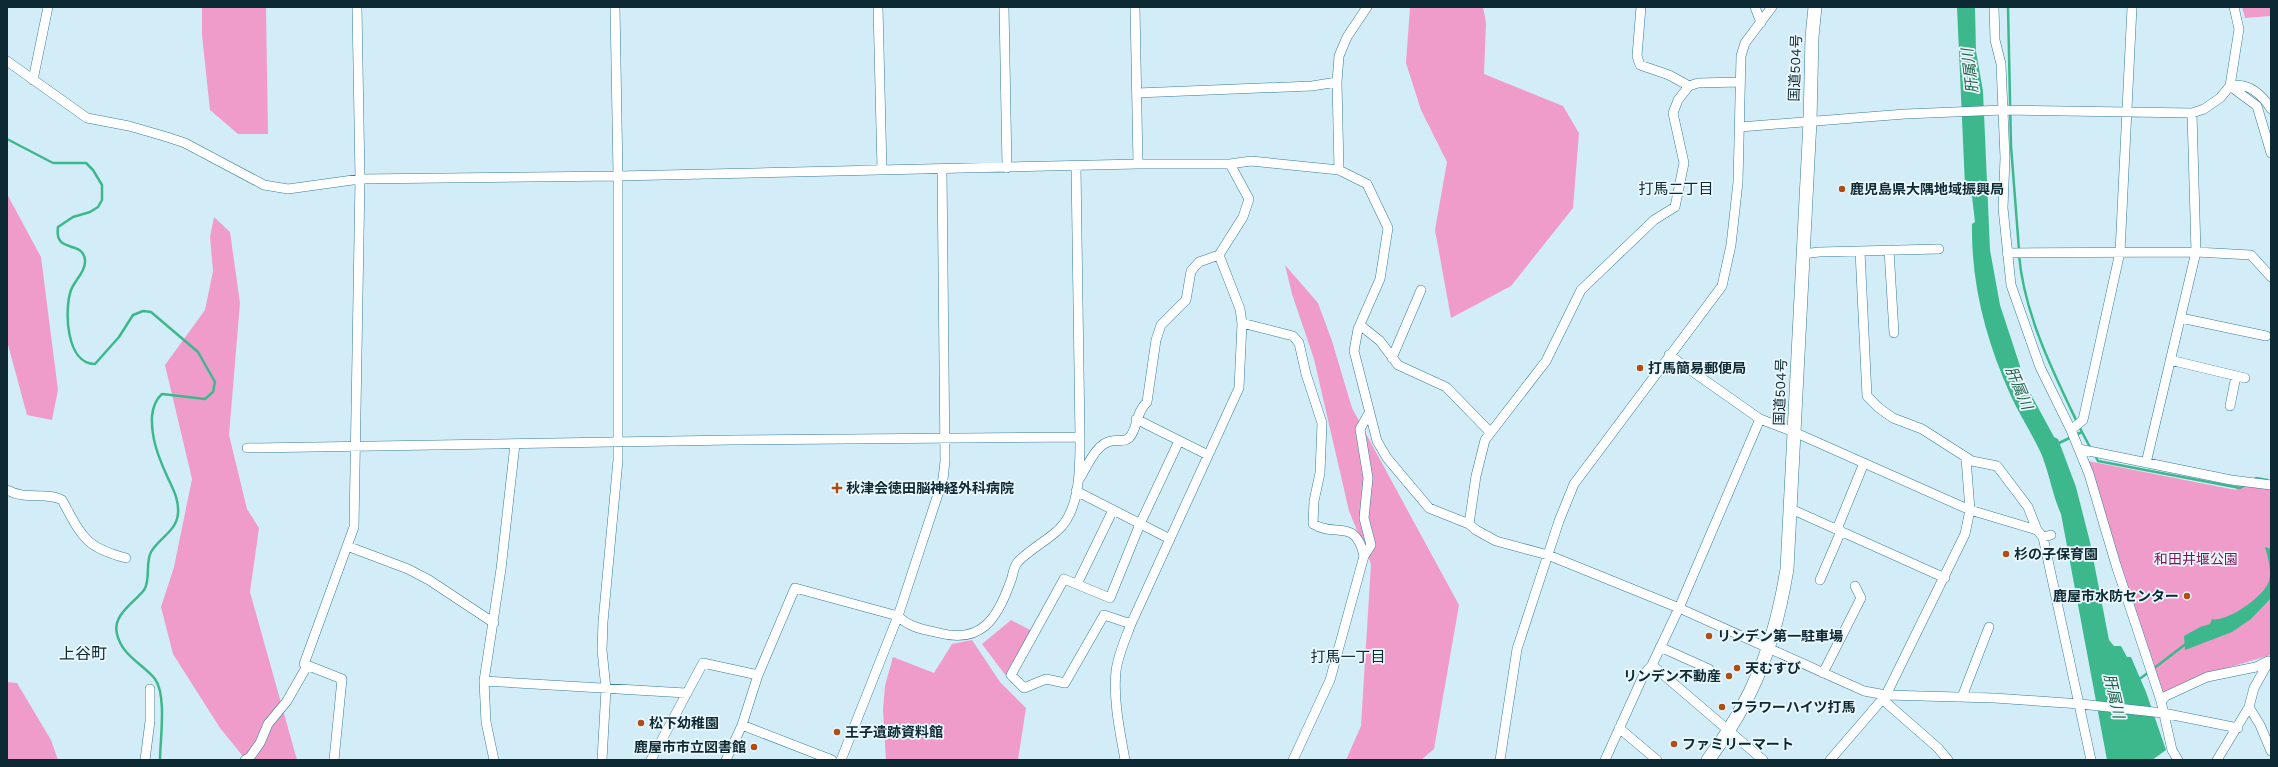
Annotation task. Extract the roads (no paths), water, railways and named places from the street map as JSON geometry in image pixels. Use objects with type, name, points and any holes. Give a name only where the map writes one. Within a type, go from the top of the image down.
[{"type":"highway","name":"国道504号","points":[[1708,760],[1753,689],[1769,649],[1780,614],[1788,568],[1810,121],[1812,37],[1815,7]]},
{"type":"street","points":[[33,80],[48,7]]},
{"type":"street","points":[[334,760],[342,679],[304,664],[306,655],[354,527],[360,179],[357,7]]},
{"type":"street","points":[[602,760],[606,690],[603,636],[618,441],[618,176],[615,7]]},
{"type":"street","points":[[878,7],[882,170]]},
{"type":"street","points":[[1004,7],[1007,168]]},
{"type":"street","points":[[1135,7],[1138,164]]},
{"type":"street","points":[[1339,170],[1337,82],[1339,56],[1347,37],[1367,7]]},
{"type":"street","points":[[1641,7],[1637,56],[1640,65],[1669,76],[1689,86]]},
{"type":"street","points":[[1755,7],[1761,23]]},
{"type":"street","points":[[1500,760],[1517,649],[1548,555],[1574,484],[1722,286],[1734,226],[1738,182],[1741,56],[1745,43],[1772,7]]},
{"type":"street","points":[[1994,7],[1996,40],[2002,64],[1999,111],[2005,158],[2003,208],[2011,285],[2021,318],[2040,367],[2079,449],[2161,701],[2160,713],[2172,750],[2178,760]]},
{"type":"street","points":[[2071,430],[2083,420],[2120,252],[2132,7]]},
{"type":"street","points":[[1740,127],[1905,114],[1999,111],[2192,113],[2204,109],[2220,98],[2230,86],[2239,29],[2234,7]]},
{"type":"street","points":[[7,61],[87,118],[129,126],[185,143],[273,188],[288,189],[360,179],[618,176],[1076,167],[1138,164],[1230,164],[1252,161],[1339,170],[1367,184],[1388,228],[1380,279],[1354,342],[1354,351],[1369,413],[1377,441],[1387,458],[1429,508],[1469,524],[1476,530],[1496,541],[1548,555],[1679,608],[1864,691],[1884,697],[1962,697],[2081,704],[2160,713],[2238,728]]},
{"type":"street","points":[[1469,524],[1476,476],[1485,440],[1530,385],[1546,361],[1581,290],[1654,220],[1675,207],[1684,163],[1673,113],[1678,100],[1689,86],[1710,81],[1740,82]]},
{"type":"street","points":[[1137,93],[1312,86],[1337,82]]},
{"type":"street","points":[[2230,86],[2237,85],[2246,87],[2263,97],[2271,108]]},
{"type":"street","points":[[2230,86],[2257,106],[2271,153]]},
{"type":"street","points":[[2146,463],[2196,252],[2192,113]]},
{"type":"street","points":[[1079,479],[1101,445],[1112,440],[1123,441],[1130,437],[1140,408],[1147,402],[1156,340],[1161,325],[1186,300],[1191,271],[1199,262],[1219,255],[1243,217],[1249,199],[1230,164]]},
{"type":"street","points":[[726,760],[742,725],[758,675],[795,588],[898,616],[907,625],[942,634],[972,635],[982,629],[996,614],[1010,583],[1016,564],[1059,530],[1072,508],[1079,479],[1080,437],[1076,167]]},
{"type":"street","points":[[841,760],[898,616],[943,479],[945,461],[942,169]]},
{"type":"street","points":[[1803,254],[1939,249]]},
{"type":"street","points":[[1890,250],[1894,333]]},
{"type":"street","points":[[1860,251],[1867,396],[1879,408],[1893,418],[1922,428],[1966,458],[1972,461],[1998,466],[2028,507],[2043,534],[2081,704],[2091,760]]},
{"type":"street","points":[[2007,253],[2196,252],[2251,255],[2271,277]]},
{"type":"street","points":[[1125,760],[1117,708],[1116,672],[1131,624],[1239,388],[1242,323],[1240,309],[1219,255]]},
{"type":"street","points":[[1392,358],[1421,290]]},
{"type":"street","points":[[2181,318],[2266,336]]},
{"type":"street","points":[[1242,323],[1293,336],[1299,343],[1306,374],[1322,423],[1320,473],[1314,501],[1313,524],[1320,528],[1348,530],[1358,539],[1364,556]]},
{"type":"street","points":[[1360,325],[1380,341],[1398,365],[1446,387],[1490,432]]},
{"type":"street","points":[[1669,355],[1760,419],[1794,432],[1970,510],[2043,534]]},
{"type":"street","points":[[2170,360],[2241,377],[2230,406]]},
{"type":"street","points":[[1293,760],[1330,680],[1364,556],[1371,545],[1364,518],[1368,478],[1360,429],[1369,413]]},
{"type":"street","points":[[1136,419],[1208,455]]},
{"type":"street","points":[[1604,760],[1644,674],[1652,665],[1679,608],[1760,419]]},
{"type":"street","points":[[247,448],[618,441],[1080,437]]},
{"type":"street","points":[[1131,624],[1104,615],[1065,683],[1046,679],[1024,688],[1011,675],[1064,579],[1110,598],[1140,524],[1179,440]]},
{"type":"street","points":[[494,760],[486,722],[484,681],[494,624],[515,444]]},
{"type":"street","points":[[2079,449],[2232,480],[2271,486]]},
{"type":"street","points":[[1830,760],[1884,697],[1966,534],[1970,510],[1966,458]]},
{"type":"street","points":[[1820,580],[1864,463]]},
{"type":"street","points":[[7,490],[18,496],[56,497],[62,500],[83,538],[93,546],[107,553],[126,558]]},
{"type":"street","points":[[1076,491],[1170,539]]},
{"type":"street","points":[[1791,509],[1945,578]]},
{"type":"street","points":[[1076,584],[1113,510]]},
{"type":"street","points":[[347,546],[408,569],[429,580],[494,624]]},
{"type":"street","points":[[1823,673],[1861,598],[1854,586]]},
{"type":"street","points":[[1962,697],[1989,627]]},
{"type":"street","points":[[1660,647],[1709,669]]},
{"type":"street","points":[[2161,701],[2166,696],[2207,677],[2256,667],[2270,661]]},
{"type":"street","points":[[2217,760],[2238,728],[2249,707],[2254,688],[2270,661]]},
{"type":"street","points":[[651,760],[703,663],[758,675]]},
{"type":"street","points":[[1652,665],[1763,760]]},
{"type":"street","points":[[245,760],[250,757],[260,743],[268,724],[287,701],[307,666]]},
{"type":"street","points":[[484,681],[606,690],[686,693]]},
{"type":"street","points":[[145,760],[150,721],[150,689]]},
{"type":"street","points":[[1884,697],[1938,748],[1948,760]]},
{"type":"street","points":[[2249,707],[2260,725],[2271,751]]},
{"type":"street","points":[[742,725],[832,760]]},
{"type":"street","points":[[1619,728],[1657,760]]},
{"type":"water","name":"肝属川","points":[[1957,7],[1975,7],[1976,51],[1983,91],[1990,250],[2000,305],[2020,366],[2020,374],[2054,437],[2058,439],[2076,487],[2090,542],[2109,640],[2114,646],[2121,646],[2127,657],[2131,657],[2146,692],[2166,750],[2152,760],[2107,760],[2061,514],[2040,451],[2001,374],[1987,332],[1977,290],[1974,268],[1972,224],[1975,222],[1971,188],[1965,186]]},
{"type":"water","points":[[2265,547],[2271,549],[2271,598],[2251,619],[2232,632],[2185,650],[2184,636],[2200,627],[2210,624],[2212,619],[2226,617],[2235,613],[2253,601],[2266,587],[2269,581],[2270,573]]},
{"type":"waterway","points":[[2008,7],[2011,146],[2019,250]]},
{"type":"waterway","points":[[7,139],[53,163],[86,163],[93,170],[102,185],[102,200],[98,207],[90,212],[73,217],[58,227],[58,236],[60,241],[79,250],[83,254],[85,260],[84,268],[71,290],[68,310],[70,334],[73,346],[78,355],[85,362],[95,364],[119,337],[133,315],[143,311],[151,312],[198,352],[215,382],[213,392],[205,399],[162,394],[155,404],[152,416],[154,439],[178,503],[177,519],[171,530],[151,552],[148,561],[146,586],[140,595],[121,615],[116,627],[117,634],[123,648],[155,679],[159,686],[162,707],[160,760]]},
{"type":"waterway","points":[[2019,255],[2027,298],[2040,341],[2077,422]]},
{"type":"waterway","points":[[2079,426],[2082,432]]},
{"type":"waterway","points":[[2057,444],[2082,432],[2091,449]]},
{"type":"waterway","points":[[2095,455],[2098,461],[2240,488],[2245,485]]},
{"type":"waterway","points":[[2253,480],[2256,478],[2267,480]]},
{"type":"waterway","points":[[2153,669],[2187,643]]},
{"type":"waterway","points":[[2138,680],[2149,672]]},
{"type":"place","name":"鹿児島県大隅地域振興局","points":[[1842,189]]},
{"type":"place","name":"打馬簡易郵便局","points":[[1640,368]]},
{"type":"place","name":"秋津会徳田脳神経外科病院","points":[[837,488]]},
{"type":"place","name":"杉の子保育園","points":[[2006,554]]},
{"type":"place","name":"鹿屋市水防センター","points":[[2187,596]]},
{"type":"place","name":"リンデン第一駐車場","points":[[1709,636]]},
{"type":"place","name":"天むすび","points":[[1737,668]]},
{"type":"place","name":"リンデン不動産","points":[[1729,676]]},
{"type":"place","name":"フラワーハイツ打馬","points":[[1722,707]]},
{"type":"place","name":"松下幼稚園","points":[[641,723]]},
{"type":"place","name":"王子遺跡資料館","points":[[837,732]]},
{"type":"place","name":"ファミリーマート","points":[[1674,744]]},
{"type":"place","name":"鹿屋市市立図書館","points":[[754,747]]},
{"type":"district","name":"打馬二丁目","points":[[1676,189]]},
{"type":"district","name":"上谷町","points":[[83,653]]},
{"type":"district","name":"打馬一丁目","points":[[1348,657]]},
{"type":"park label","name":"和田井堰公園","points":[[2196,559]]}]
